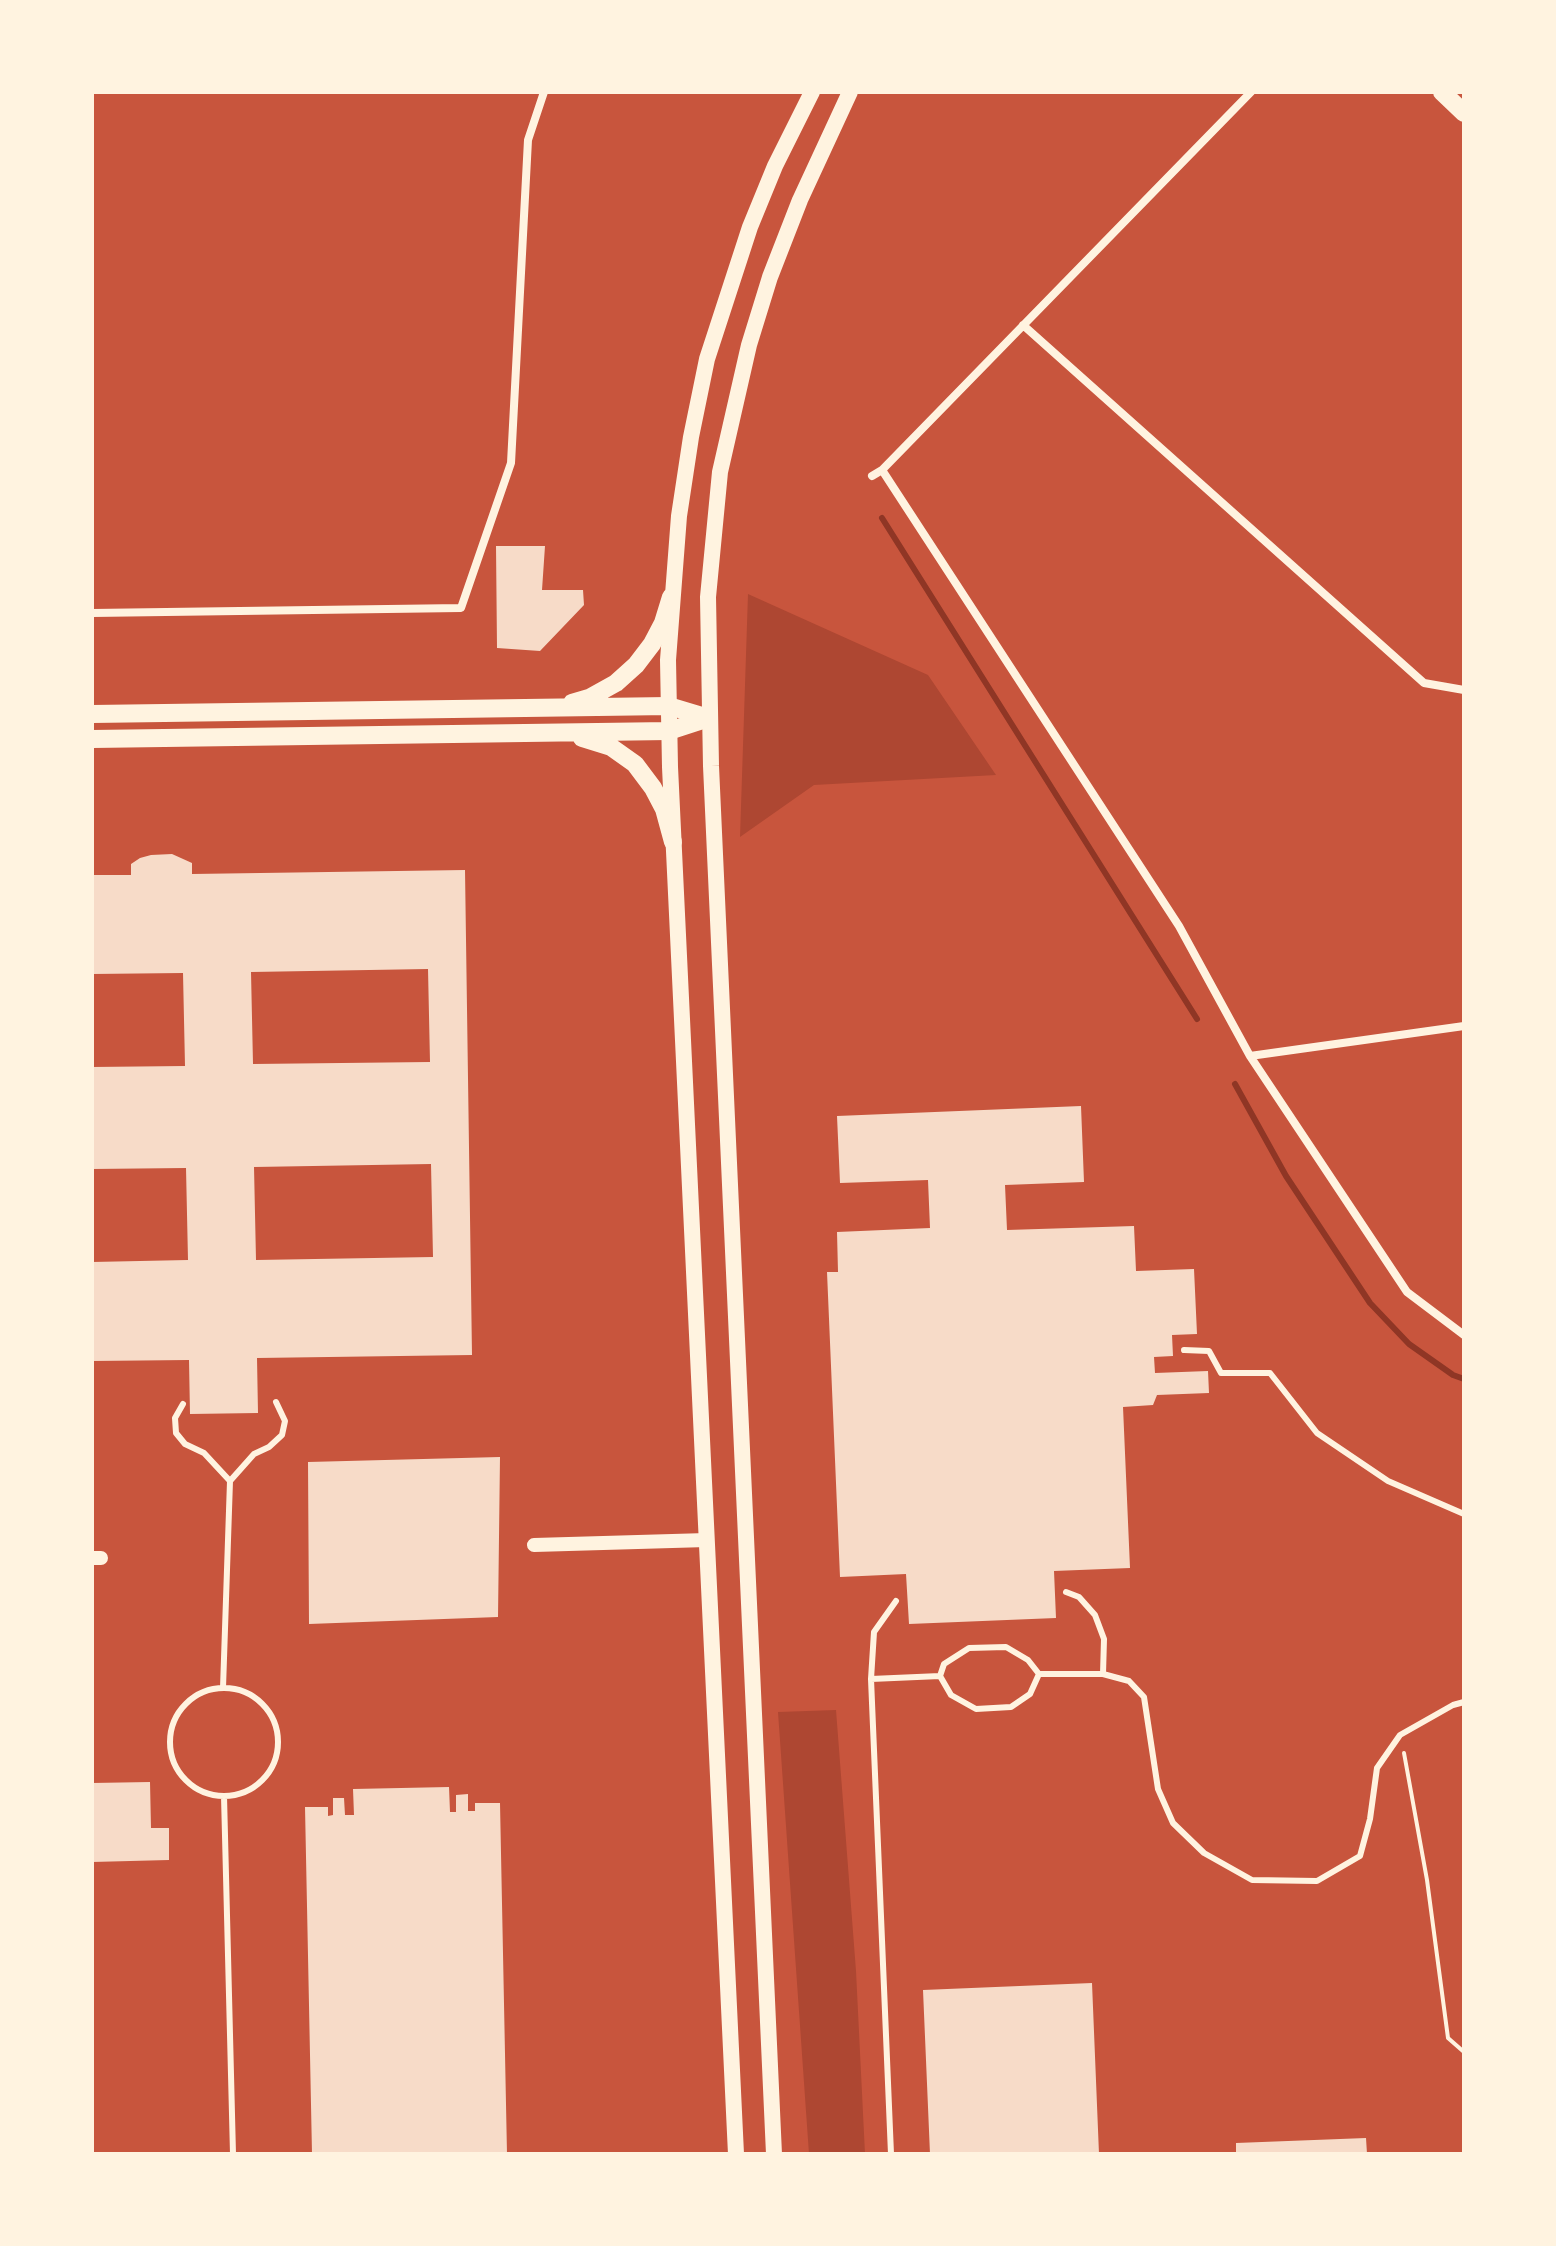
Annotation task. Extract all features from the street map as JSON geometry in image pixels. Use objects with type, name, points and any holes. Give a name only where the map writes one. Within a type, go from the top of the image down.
[{"type":"main road","points":[[736,2154],[673,842],[669,731],[671,597],[681,503],[707,359],[750,227],[775,166],[812,92]]},
{"type":"main road","points":[[774,2154],[709,718],[708,597],[720,472],[749,345],[770,277],[800,200],[850,92]]},
{"type":"main road","points":[[1442,92],[1464,113]]},
{"type":"main road","points":[[550,708],[589,698],[616,683],[636,665],[663,623],[671,597]]},
{"type":"main road","points":[[92,714],[669,706],[709,718]]},
{"type":"main road","points":[[92,739],[669,731],[709,718]]},
{"type":"main road","points":[[551,732],[611,747],[635,764],[664,809],[673,842]]},
{"type":"street","points":[[92,613],[461,608],[511,463],[528,140],[544,92]]},
{"type":"street","points":[[872,476],[882,470],[1251,92]]},
{"type":"street","points":[[1023,325],[1424,683],[1464,690]]},
{"type":"street","points":[[882,470],[1179,926],[1250,1056],[1407,1292],[1464,1335]]},
{"type":"street","points":[[1250,1056],[1464,1026]]},
{"type":"street","points":[[534,1545],[707,1540]]},
{"type":"lane","points":[[1184,1350],[1209,1351],[1221,1373],[1270,1373],[1317,1433],[1388,1481],[1464,1514]]},
{"type":"lane","points":[[223,1688],[230,1481],[254,1454],[269,1447],[282,1435],[285,1421],[276,1402]]},
{"type":"lane","points":[[183,1404],[175,1418],[176,1433],[185,1444],[204,1453],[230,1481]]},
{"type":"lane","points":[[1066,1592],[1079,1597],[1095,1615],[1104,1639],[1103,1674]]},
{"type":"lane","points":[[891,2154],[871,1679],[874,1632],[896,1601]]},
{"type":"lane","points":[[1006,1647],[1028,1660],[1039,1674],[1030,1694],[1011,1707],[976,1709],[951,1695],[940,1676],[944,1664],[969,1648],[1006,1647]]},
{"type":"lane","points":[[1039,1674],[1103,1674],[1129,1681],[1144,1697],[1158,1789],[1173,1823],[1204,1853],[1252,1880],[1317,1881],[1360,1856],[1370,1819],[1377,1768],[1400,1735],[1464,1702]]},
{"type":"lane","points":[[871,1679],[940,1676]]},
{"type":"lane","points":[[223,1688],[242,1692],[263,1704],[275,1724],[278,1747],[271,1769],[256,1787],[237,1795],[216,1796],[197,1789],[181,1776],[172,1758],[170,1737],[175,1718],[187,1703],[204,1692],[223,1688]]},
{"type":"lane","points":[[224,1796],[233,2154]]},
{"type":"path","points":[[1400,1735],[1427,1880],[1448,2038],[1464,2052]]},
{"type":"shaded area","points":[[748,594],[928,675],[996,775],[814,785],[740,837]]},
{"type":"shaded area","points":[[836,1710],[856,1971],[865,2154],[809,2154],[778,1712]]},
{"type":"building","points":[[496,546],[545,546],[542,590],[583,590],[584,605],[540,651],[497,648]]},
{"type":"building","points":[[172,854],[192,863],[192,874],[465,870],[472,1355],[257,1358],[258,1413],[190,1414],[189,1360],[92,1361],[92,1262],[188,1260],[186,1168],[92,1169],[92,1067],[185,1066],[183,973],[92,974],[92,875],[131,875],[131,864],[151,855]],"holes":[[[428,969],[430,1062],[253,1064],[251,972]],[[431,1164],[433,1257],[256,1260],[254,1167]]]},
{"type":"building","points":[[1081,1106],[1084,1182],[1005,1185],[1007,1230],[1134,1226],[1136,1271],[1194,1269],[1197,1334],[1172,1335],[1173,1356],[1154,1357],[1155,1373],[1208,1371],[1209,1393],[1157,1395],[1153,1405],[1123,1407],[1130,1568],[1054,1571],[1056,1618],[909,1624],[906,1574],[840,1577],[827,1272],[838,1272],[837,1232],[930,1228],[928,1180],[840,1183],[837,1116]]},
{"type":"building","points":[[500,1457],[498,1617],[309,1624],[308,1462]]},
{"type":"building","points":[[150,1782],[151,1828],[169,1828],[169,1860],[92,1862],[92,1783]]},
{"type":"building","points":[[449,1787],[450,1812],[456,1812],[456,1795],[468,1794],[468,1811],[475,1811],[475,1803],[500,1803],[507,2154],[312,2154],[305,1807],[328,1807],[328,1816],[333,1815],[333,1798],[344,1798],[345,1815],[354,1815],[353,1789]]},
{"type":"building","points":[[1092,1983],[1099,2154],[930,2154],[923,1990]]},
{"type":"building","points":[[1366,2138],[1367,2154],[1236,2154],[1236,2143]]},
{"type":"waterway","points":[[882,518],[1197,1019]]},
{"type":"waterway","points":[[1235,1084],[1286,1176],[1370,1303],[1409,1344],[1453,1375],[1464,1379]]}]
